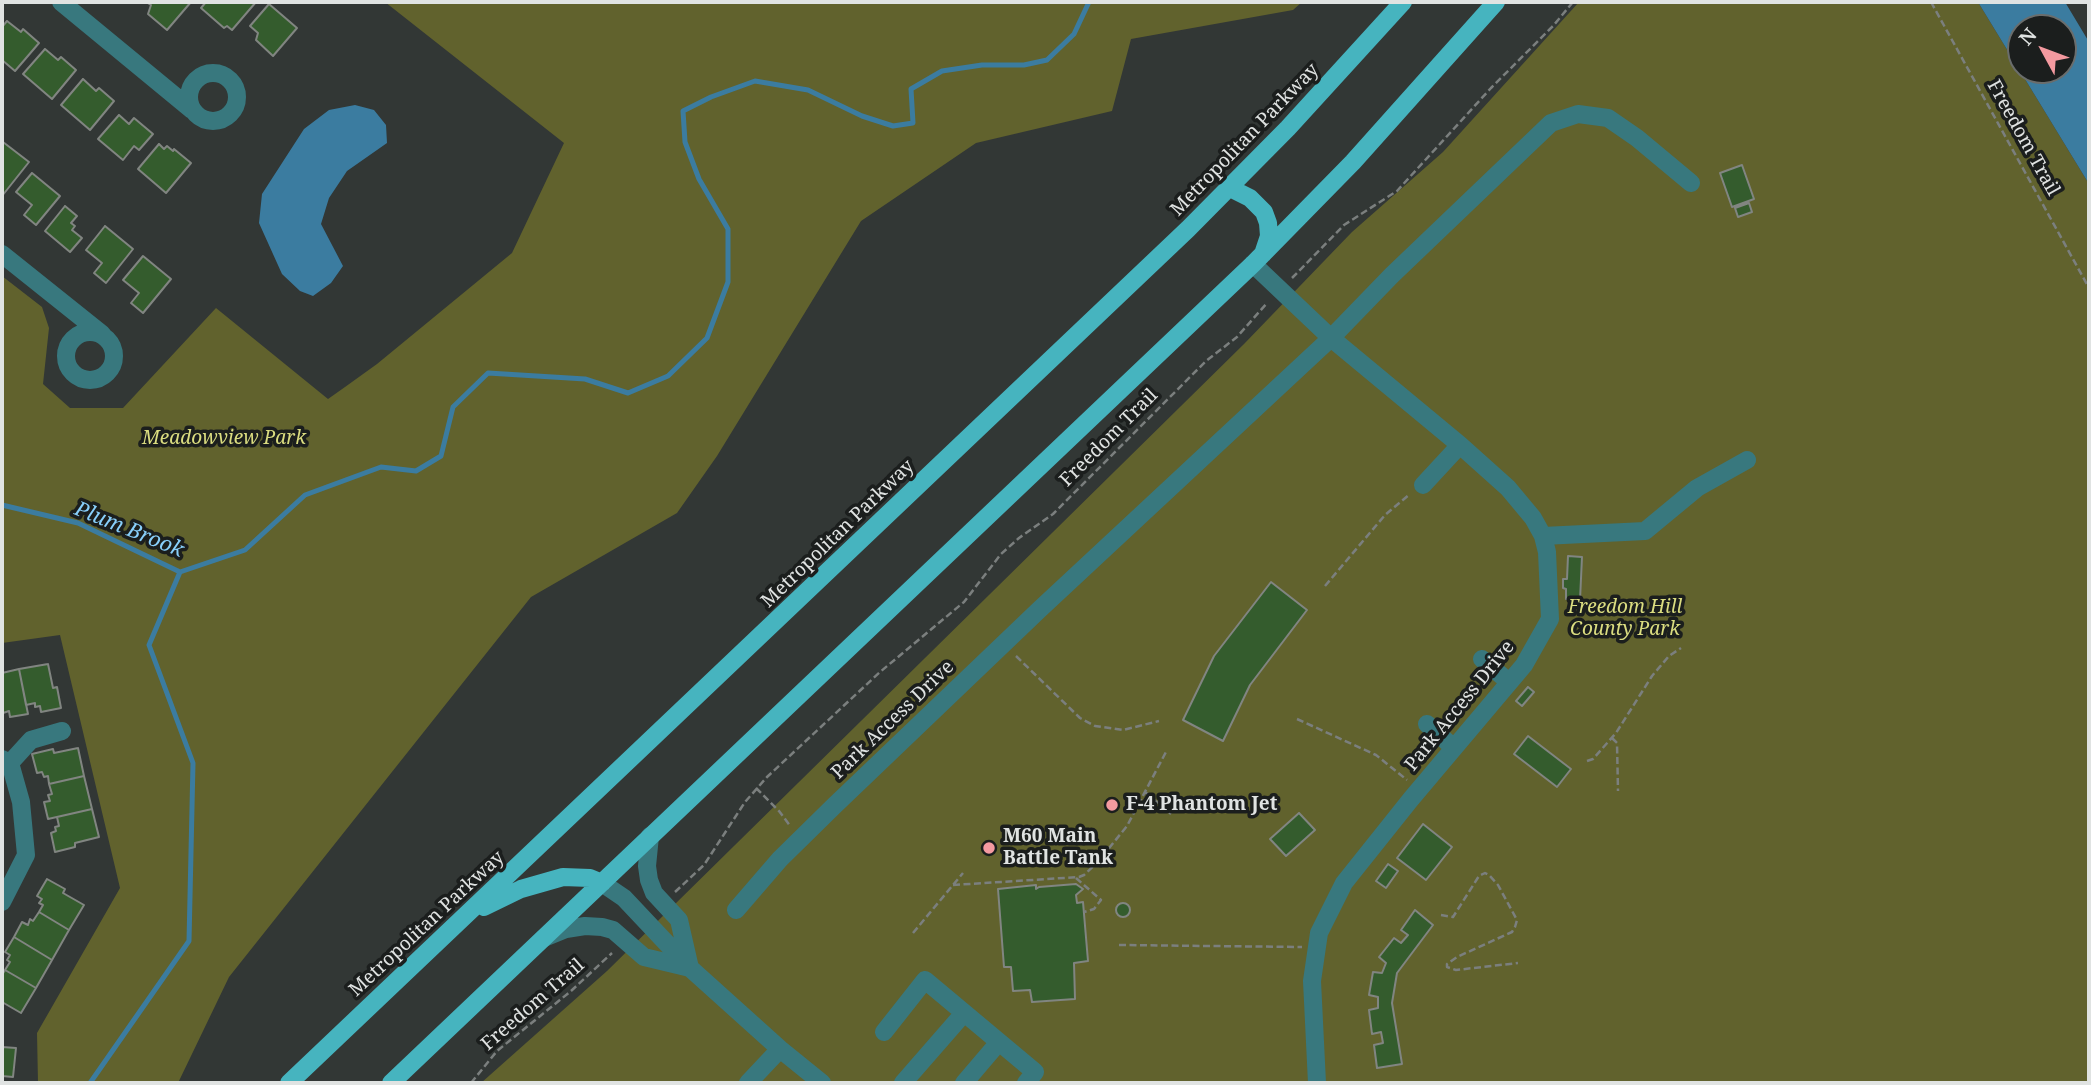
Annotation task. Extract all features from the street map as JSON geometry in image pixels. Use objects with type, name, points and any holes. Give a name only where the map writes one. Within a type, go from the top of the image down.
[{"type":"main road","name":"Metropolitan Parkway","points":[[289,1083],[1230,188],[1403,2]]},
{"type":"main road","points":[[391,1083],[1258,259],[1362,152],[1496,2]]},
{"type":"main road","points":[[1230,188],[1250,198],[1264,212],[1269,236],[1258,259]]},
{"type":"main road","points":[[468,914],[544,881],[579,877],[602,883]]},
{"type":"street","points":[[61,2],[167,87],[198,116],[213,121],[228,116],[237,103],[236,87],[225,75],[209,72],[180,86],[167,87]]},
{"type":"street","points":[[192,110],[189,94],[195,80]]},
{"type":"street","name":"Park Access Drive","points":[[736,910],[800,839],[1331,338],[1392,275],[1551,124],[1578,114],[1608,118],[1637,138],[1690,183]]},
{"type":"street","points":[[2,254],[102,334],[112,346],[114,356],[110,369],[98,379],[82,379],[69,369],[65,354],[72,340],[70,309]]},
{"type":"street","name":"Park Access Drive","points":[[1258,259],[1279,291],[1508,488],[1544,536],[1547,552],[1550,619],[1524,665],[1344,883],[1320,933],[1312,981],[1317,1083]]},
{"type":"street","points":[[72,340],[86,332],[102,334]]},
{"type":"street","points":[[1423,485],[1460,445]]},
{"type":"street","points":[[1544,536],[1645,531],[1697,488],[1747,460]]},
{"type":"street","points":[[1482,659],[1509,682]]},
{"type":"street","points":[[1427,724],[1454,748]]},
{"type":"street","points":[[2,902],[26,855],[21,802],[6,761],[31,740],[62,731]]},
{"type":"street","points":[[650,836],[647,866],[649,880],[654,893],[680,920],[690,968]]},
{"type":"street","points":[[602,883],[624,898],[690,968],[822,1083]]},
{"type":"street","points":[[544,938],[566,929],[602,927],[613,930],[644,957],[690,968]]},
{"type":"street","points":[[884,1032],[925,981],[1035,1072],[1026,1083]]},
{"type":"street","points":[[903,1083],[964,1013]]},
{"type":"street","points":[[964,1083],[999,1042]]},
{"type":"street","points":[[748,1083],[780,1049]]},
{"type":"path","name":"Freedom Trail","points":[[670,896],[704,865],[756,788],[880,671],[964,603],[1001,554],[1019,537],[1053,514],[1206,361],[1237,337],[1344,225],[1397,191],[1573,2]]},
{"type":"path","name":"Freedom Trail","points":[[1931,2],[2089,288]]},
{"type":"path","points":[[1325,586],[1385,515],[1423,485]]},
{"type":"path","points":[[1005,643],[1044,685],[1080,718],[1095,726],[1124,730],[1158,721]]},
{"type":"path","points":[[1587,761],[1593,760],[1612,738],[1652,676],[1669,656],[1681,648]]},
{"type":"path","points":[[1297,719],[1376,755],[1419,790]]},
{"type":"path","points":[[1612,738],[1617,743],[1619,791]]},
{"type":"path","points":[[953,885],[1076,877],[1084,874],[1097,863],[1127,826],[1167,750]]},
{"type":"path","points":[[756,788],[779,811],[800,839]]},
{"type":"path","points":[[1145,792],[1171,814]]},
{"type":"path","points":[[913,933],[963,873]]},
{"type":"path","points":[[1441,915],[1453,918],[1480,874],[1489,875],[1517,920],[1515,927],[1512,932],[1457,957],[1447,964],[1447,967],[1456,970],[1518,963]]},
{"type":"path","points":[[1076,877],[1101,900],[1094,909],[1084,912]]},
{"type":"path","points":[[1119,945],[1308,947]]},
{"type":"path","name":"Freedom Trail","points":[[471,1083],[497,1051],[552,1007],[616,949]]},
{"type":"green space","name":"Meadowview Park","points":[[385,2],[1302,2],[1293,10],[1131,39],[1112,111],[976,143],[861,221],[717,456],[677,513],[531,597],[229,977],[178,1083],[38,1083],[37,1033],[120,888],[60,635],[2,643],[2,276],[42,307],[49,328],[43,384],[70,408],[123,408],[216,308],[328,399],[345,387],[512,253],[564,143]]},
{"type":"green space","name":"Freedom Hill County Park","points":[[1579,2],[1978,2],[2007,50],[2007,84],[2028,84],[2089,184],[2089,1083],[481,1083],[607,971],[1244,344],[1352,232],[1443,152]]},
{"type":"water","points":[[1978,2],[2065,2],[2072,14],[2007,14],[2007,50]]},
{"type":"water","points":[[2077,22],[2089,42],[2089,184],[2028,84],[2077,84]]},
{"type":"water","points":[[355,105],[374,110],[386,125],[387,143],[347,171],[329,198],[321,224],[343,266],[331,283],[313,296],[300,291],[282,274],[259,223],[262,194],[304,129],[329,110]]},
{"type":"building","points":[[146,2],[191,2],[167,30],[148,14],[151,5]]},
{"type":"building","points":[[206,2],[256,2],[232,30],[227,26],[224,28],[201,8]]},
{"type":"building","points":[[269,4],[297,28],[273,56],[256,40],[258,33],[250,26]]},
{"type":"building","points":[[7,21],[21,32],[23,29],[39,43],[15,71],[2,60],[2,27]]},
{"type":"building","points":[[45,49],[58,60],[61,57],[76,70],[52,99],[23,74]]},
{"type":"building","points":[[83,79],[96,91],[99,88],[114,101],[90,130],[61,105]]},
{"type":"building","points":[[119,115],[129,124],[134,118],[153,134],[139,150],[134,146],[123,160],[98,139]]},
{"type":"building","points":[[3,142],[29,162],[2,196],[2,144]]},
{"type":"building","points":[[159,144],[164,149],[167,146],[173,151],[174,149],[191,163],[166,193],[138,169]]},
{"type":"building","points":[[1742,165],[1754,199],[1732,207],[1720,173]]},
{"type":"building","points":[[32,173],[60,196],[36,225],[24,215],[32,205],[16,192]]},
{"type":"building","points":[[1749,203],[1752,212],[1738,217],[1735,208]]},
{"type":"building","points":[[65,206],[77,216],[71,223],[75,226],[72,230],[82,238],[70,252],[45,231]]},
{"type":"building","points":[[105,226],[133,249],[106,283],[94,273],[102,263],[86,250]]},
{"type":"building","points":[[143,256],[171,279],[143,313],[131,303],[139,293],[123,280]]},
{"type":"building","points":[[1568,556],[1582,557],[1580,600],[1566,599],[1566,589],[1563,588],[1563,579],[1567,579]]},
{"type":"building","points":[[1271,582],[1307,610],[1250,685],[1223,741],[1183,720],[1214,656]]},
{"type":"building","points":[[48,664],[53,688],[57,687],[61,708],[41,712],[40,706],[35,707],[35,703],[26,705],[19,669]]},
{"type":"building","points":[[19,669],[28,714],[10,717],[9,711],[3,713],[2,709],[2,673]]},
{"type":"building","points":[[1528,687],[1534,692],[1522,706],[1516,701]]},
{"type":"building","points":[[1528,736],[1571,769],[1557,787],[1514,754]]},
{"type":"building","points":[[78,748],[84,776],[49,784],[48,776],[44,777],[42,772],[37,773],[32,754],[53,749],[54,753]]},
{"type":"building","points":[[84,776],[92,809],[48,819],[44,802],[50,801],[48,795],[52,794],[49,784]]},
{"type":"building","points":[[92,809],[99,837],[55,852],[51,833],[59,826],[57,817]]},
{"type":"building","points":[[1299,813],[1315,830],[1286,856],[1270,839]]},
{"type":"building","points":[[1423,824],[1452,847],[1426,880],[1397,858]]},
{"type":"building","points":[[1388,864],[1398,871],[1386,888],[1376,881]]},
{"type":"building","points":[[47,879],[65,889],[63,893],[84,905],[69,930],[39,912],[43,905],[39,903],[42,899],[37,896]]},
{"type":"building","points":[[1076,884],[1083,889],[1076,895],[1077,903],[1083,902],[1088,961],[1074,963],[1075,999],[1032,1002],[1030,990],[1013,991],[1011,967],[1004,967],[998,889],[1036,885],[1036,889]]},
{"type":"building","points":[[1120,903],[1126,903],[1130,910],[1126,917],[1120,917],[1116,913],[1116,907]]},
{"type":"building","points":[[1415,910],[1433,925],[1397,973],[1392,1003],[1402,1064],[1377,1068],[1374,1045],[1383,1043],[1381,1032],[1372,1034],[1369,1010],[1378,1008],[1378,997],[1369,995],[1373,972],[1382,973],[1386,963],[1379,957],[1394,938],[1401,943],[1408,935],[1401,930]]},
{"type":"building","points":[[39,912],[69,930],[52,960],[14,937],[22,922],[28,925],[30,919],[33,921]]},
{"type":"building","points":[[14,937],[52,960],[36,988],[5,970],[10,962],[7,960],[10,955],[5,952]]},
{"type":"building","points":[[5,970],[36,988],[21,1013],[2,1002],[2,975]]},
{"type":"building","points":[[2,1047],[16,1048],[13,1077],[2,1076]]},
{"type":"waterway","name":"Plum Brook","points":[[2,505],[78,523],[180,572],[245,550],[305,495],[381,467],[416,471],[441,456],[453,407],[488,373],[585,379],[628,393],[668,376],[707,338],[728,282],[728,229],[699,179],[685,142],[683,111],[711,97],[755,81],[808,90],[862,116],[893,126],[913,123],[911,89],[942,71],[982,65],[1024,65],[1047,60],[1074,34],[1089,2]]},
{"type":"waterway","points":[[90,1083],[189,941],[193,763],[149,645],[180,572]]},
{"type":"place","name":"F-4 Phantom Jet","points":[[1112,805]]},
{"type":"place","name":"M60 Main Battle Tank","points":[[989,848]]}]
